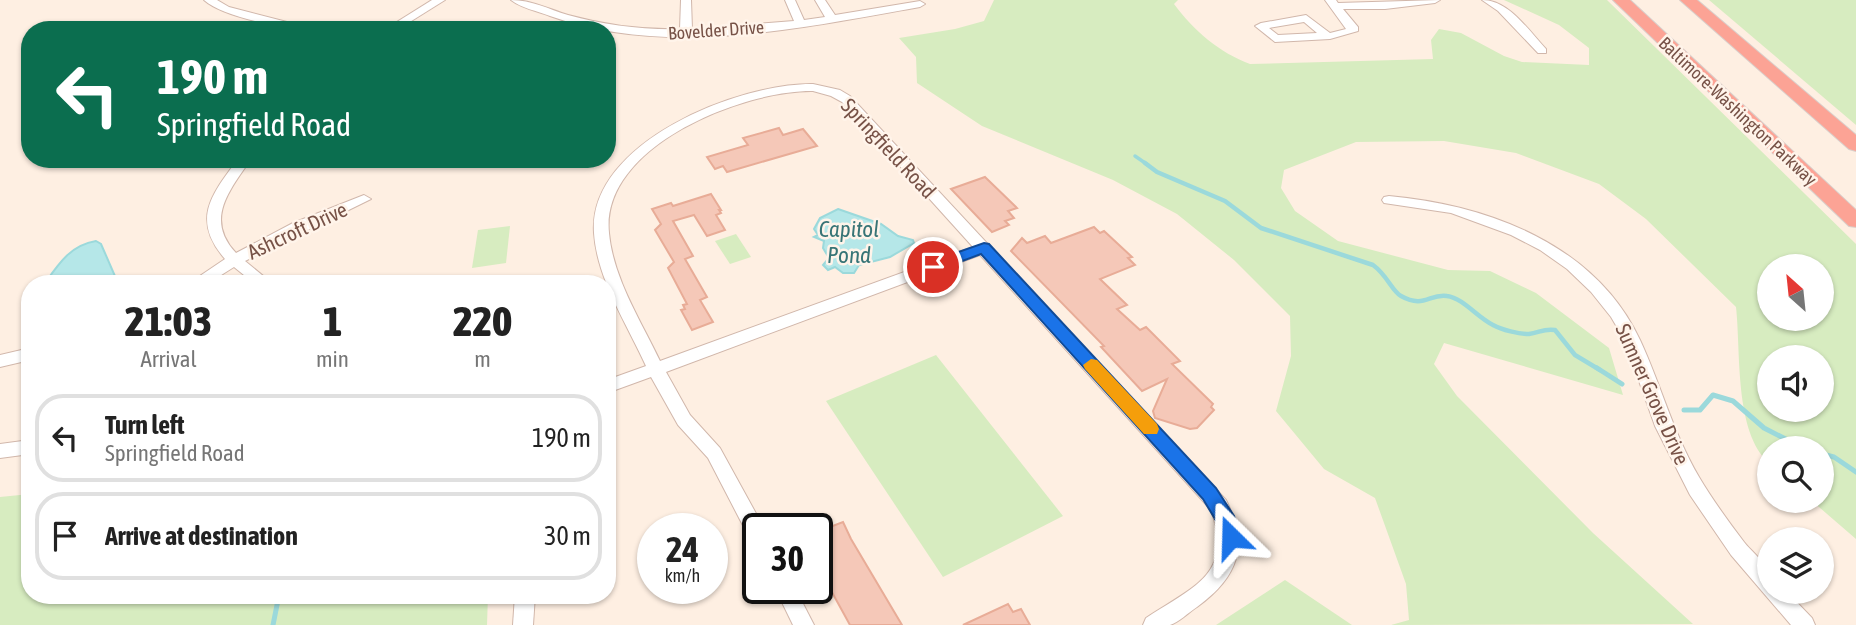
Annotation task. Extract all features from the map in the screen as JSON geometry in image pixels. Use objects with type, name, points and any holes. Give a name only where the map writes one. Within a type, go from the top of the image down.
[{"type":"highway","name":"Baltimore-Washington Parkway","points":[[1621,0],[1856,221]]},
{"type":"highway","points":[[1688,0],[1856,145]]},
{"type":"street","points":[[209,0],[225,9],[275,21]]},
{"type":"street","points":[[404,21],[440,0]]},
{"type":"street","name":"Bovelder Drive","points":[[516,0],[549,13],[584,21]]},
{"type":"street","points":[[686,0],[686,35]]},
{"type":"street","points":[[790,0],[800,22]]},
{"type":"street","points":[[820,0],[831,18]]},
{"type":"street","points":[[1332,3],[1385,6],[1436,0]]},
{"type":"street","points":[[1488,0],[1502,9],[1542,51]]},
{"type":"street","points":[[1327,36],[1306,18],[1301,17],[1261,26],[1275,39],[1327,36],[1352,31],[1352,27],[1332,3]]},
{"type":"street","name":"Bovelder Drive","points":[[616,28],[686,35],[722,34],[919,4]]},
{"type":"street","name":"Springfield Road","points":[[612,275],[600,242],[601,220],[614,185],[634,159],[673,128],[711,110],[761,94],[790,89],[818,88],[836,92],[846,99],[1209,493],[1227,522],[1231,537],[1230,551],[1226,565],[1218,577],[1153,625]]},
{"type":"street","points":[[239,168],[215,204],[213,234],[222,250],[254,275]]},
{"type":"street","name":"Ashcroft Drive","points":[[209,275],[233,260],[317,218],[364,199]]},
{"type":"street","name":"Sumner Grove Drive","points":[[1390,200],[1448,208],[1492,222],[1532,240],[1590,281],[1618,313],[1665,429],[1693,484],[1732,541],[1757,571]]},
{"type":"street","points":[[616,384],[984,248]]},
{"type":"street","name":"Springfield Road","points":[[616,284],[677,410],[714,453],[746,513]]},
{"type":"street","points":[[0,361],[21,356]]},
{"type":"street","points":[[0,451],[21,448]]},
{"type":"street","points":[[523,625],[524,604]]},
{"type":"street","points":[[793,604],[804,625]]},
{"type":"street","points":[[1785,604],[1805,625]]},
{"type":"green space","points":[[994,0],[1178,0],[1174,4],[1198,32],[1228,54],[1250,64],[1433,59],[1431,40],[1439,29],[1461,33],[1504,56],[1522,62],[1589,65],[1589,48],[1559,25],[1504,0],[1607,0],[1856,244],[1856,539],[1826,513],[1834,513],[1834,436],[1757,436],[1757,447],[1744,412],[1736,307],[1646,219],[1599,184],[1516,153],[1444,141],[1356,142],[1284,170],[1281,188],[1295,211],[1338,241],[1448,270],[1490,271],[1536,293],[1609,348],[1623,395],[1444,343],[1434,364],[1457,396],[1593,533],[1693,624],[1391,625],[1409,620],[1406,584],[1375,498],[1324,469],[1276,411],[1291,356],[1290,316],[1234,260],[1177,214],[1113,180],[982,126],[917,83],[916,57],[899,38],[955,29],[984,21]]},
{"type":"green space","points":[[1709,0],[1856,0],[1856,125]]},
{"type":"green space","points":[[510,226],[506,263],[472,268],[478,230]]},
{"type":"green space","points":[[736,234],[751,257],[730,264],[715,241]]},
{"type":"green space","points":[[936,355],[1063,516],[943,577],[826,401]]},
{"type":"green space","points":[[21,495],[21,604],[488,604],[487,625],[0,625],[0,497]]},
{"type":"green space","points":[[1285,580],[1352,625],[1216,625]]},
{"type":"water","name":"Capitol Pond","points":[[838,209],[881,224],[898,236],[913,240],[914,243],[890,257],[859,265],[854,273],[843,273],[835,267],[828,270],[823,265],[829,258],[823,248],[824,241],[814,237],[818,235],[814,229],[820,218]]},
{"type":"water","points":[[96,241],[101,244],[115,275],[51,275],[73,251]]},
{"type":"building","points":[[779,128],[783,135],[803,129],[817,146],[727,172],[723,166],[715,169],[707,157],[748,145],[743,138]]},
{"type":"building","points":[[985,177],[1017,208],[1008,211],[1014,218],[1005,221],[1009,225],[992,232],[951,189]]},
{"type":"building","points":[[711,194],[721,210],[721,213],[716,215],[725,230],[707,236],[694,215],[673,221],[693,256],[685,259],[707,297],[700,300],[713,322],[692,330],[681,310],[685,309],[683,305],[687,304],[668,268],[674,262],[655,230],[661,224],[652,209],[671,203],[673,206]]},
{"type":"building","points":[[1094,227],[1100,233],[1104,231],[1132,257],[1128,258],[1135,265],[1100,279],[1127,305],[1117,309],[1140,330],[1146,327],[1180,361],[1172,364],[1213,404],[1211,407],[1214,410],[1197,428],[1190,429],[1155,418],[1153,411],[1167,379],[1142,391],[1101,347],[1104,346],[1011,251],[1022,238],[1027,243],[1045,236],[1051,243]]},
{"type":"building","points":[[843,522],[902,625],[850,625],[833,594],[833,526]]},
{"type":"building","points":[[1008,604],[1013,612],[1021,609],[1030,625],[963,625]]},
{"type":"waterway","points":[[1135,156],[1148,165]]},
{"type":"waterway","points":[[1145,163],[1157,172],[1225,201],[1261,228],[1373,265],[1398,294],[1409,300],[1421,301],[1447,296],[1459,300],[1487,322],[1506,330],[1529,334],[1555,330],[1575,355],[1600,370]]},
{"type":"waterway","points":[[1597,368],[1622,384]]},
{"type":"waterway","points":[[1684,410],[1700,410],[1713,395],[1733,401],[1764,428],[1780,436]]},
{"type":"waterway","points":[[1834,457],[1856,472]]},
{"type":"waterway","points":[[273,625],[277,604]]},
{"type":"slow traffic","points":[[1091,365],[1150,429]]},
{"type":"route","points":[[933,267],[984,248],[1209,493],[1227,522],[1231,537]]}]
